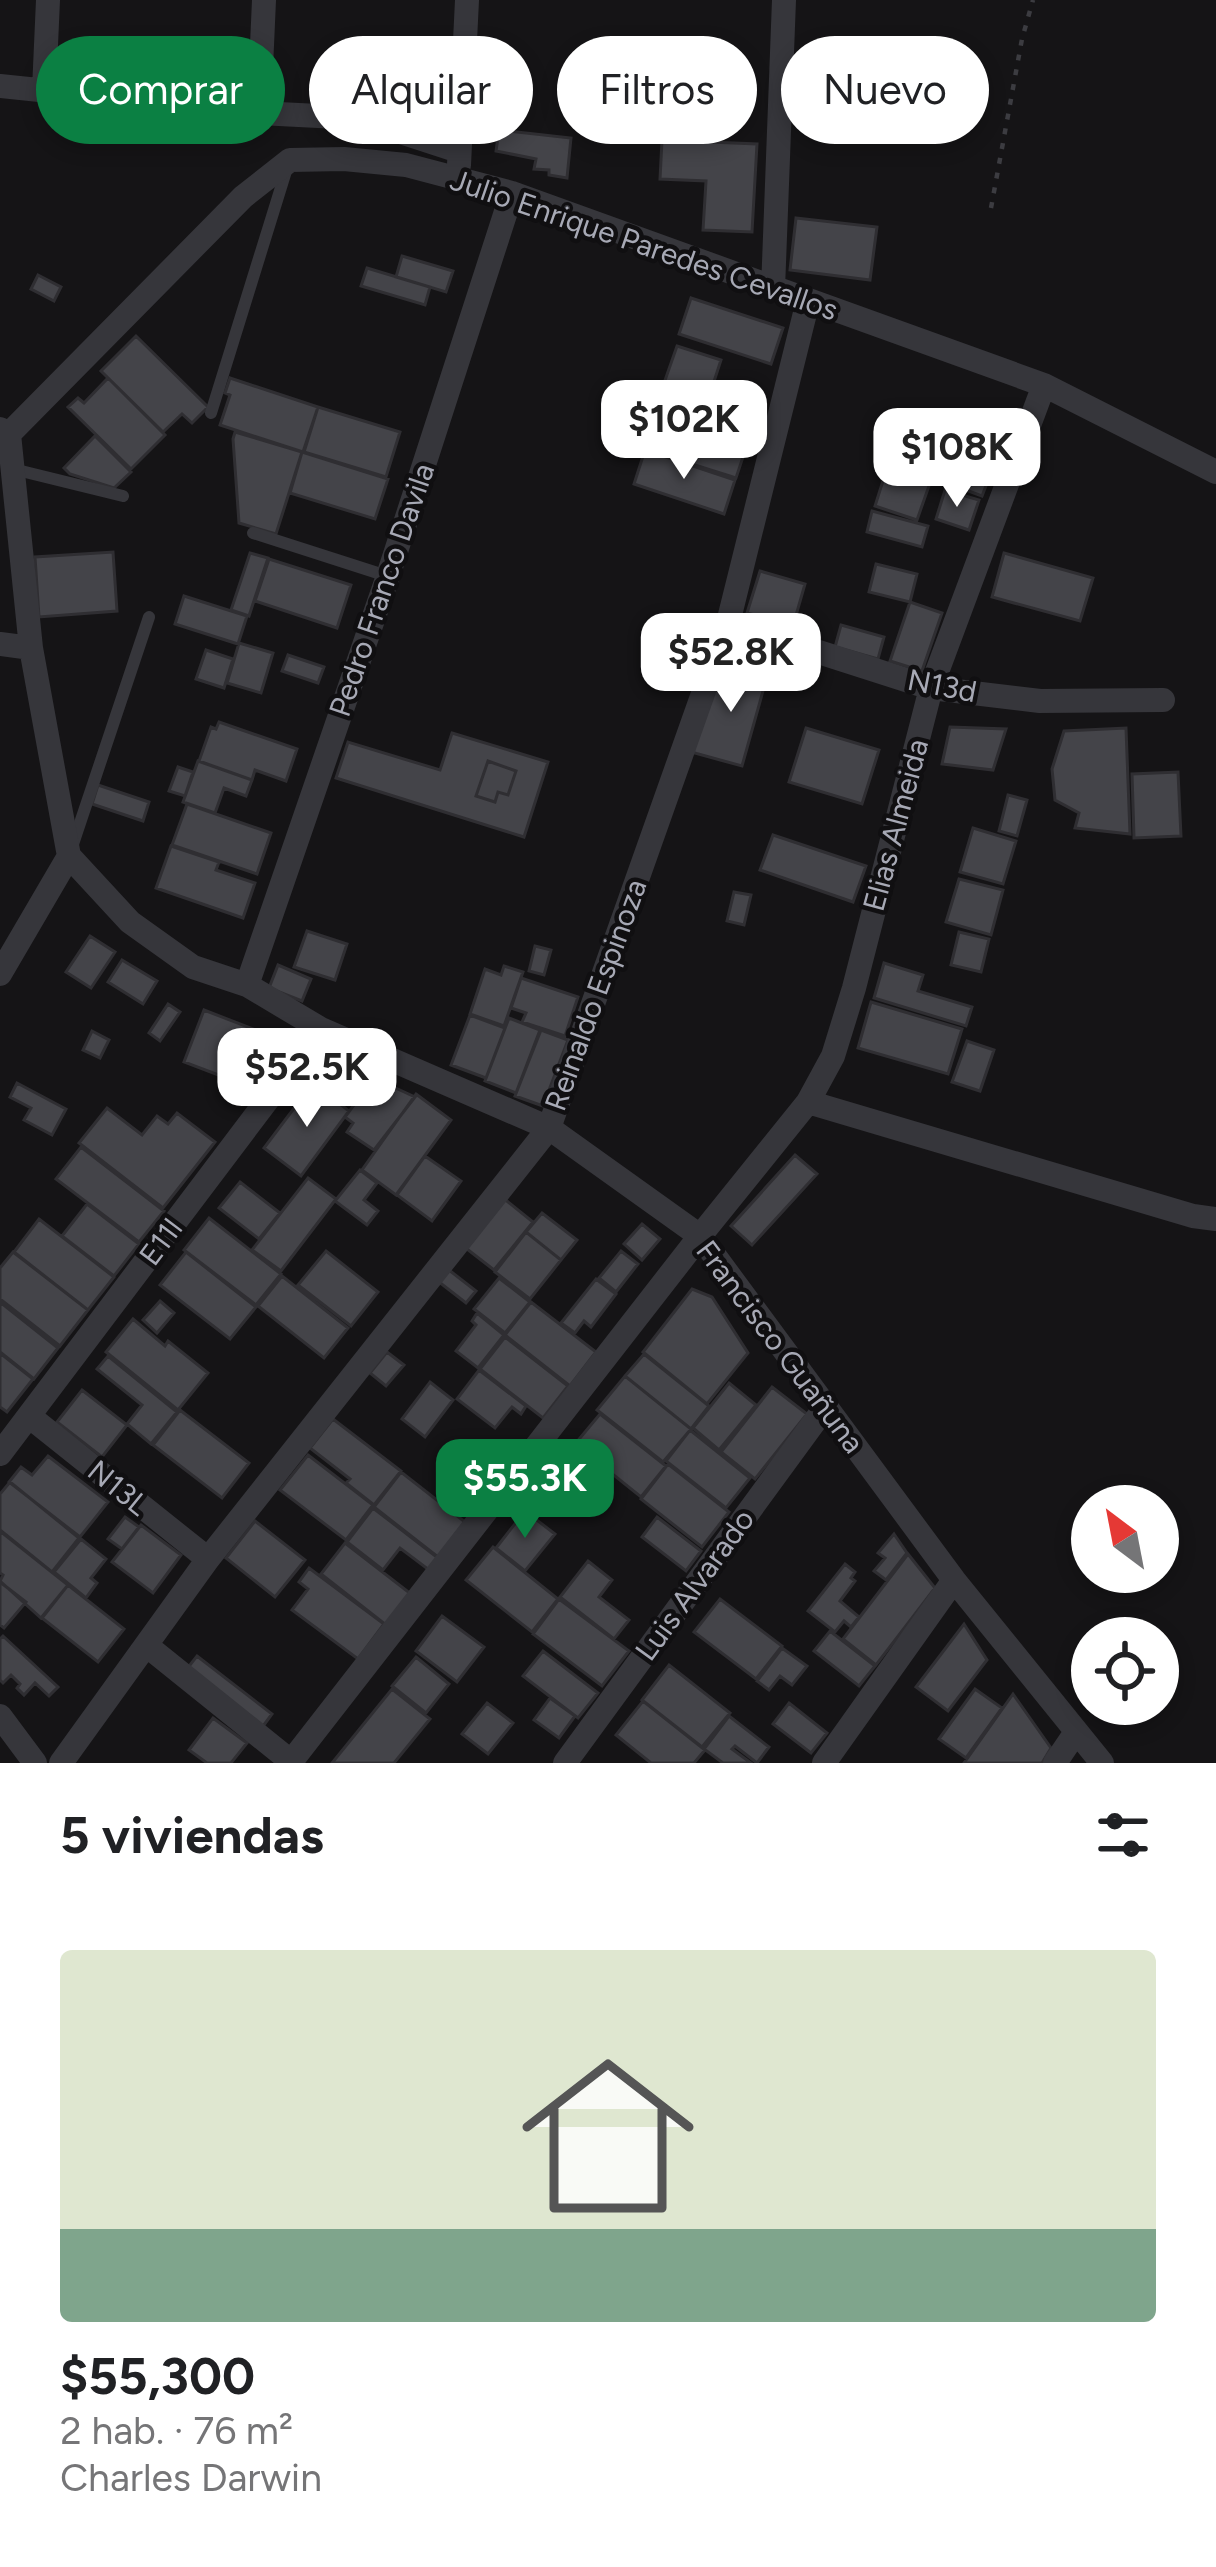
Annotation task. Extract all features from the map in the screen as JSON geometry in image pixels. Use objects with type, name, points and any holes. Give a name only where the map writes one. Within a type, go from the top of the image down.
[{"type":"street","points":[[46,36],[48,0]]},
{"type":"street","points":[[262,36],[264,0]]},
{"type":"street","points":[[458,179],[467,0]]},
{"type":"street","points":[[773,289],[784,0]]},
{"type":"street","points":[[0,86],[36,88]]},
{"type":"street","points":[[285,114],[358,118],[459,151]]},
{"type":"street","points":[[0,974],[69,856],[31,648],[4,431],[244,197],[290,160]]},
{"type":"street","name":"Julio Enrique Paredes Cevallos","points":[[290,160],[406,165],[512,193],[1044,386],[1216,472]]},
{"type":"street","name":"Pedro Franco Davila","points":[[247,986],[388,576],[512,193]]},
{"type":"street","name":"Reinaldo Espinoza","points":[[61,1763],[208,1559],[549,1129],[728,622],[808,301]]},
{"type":"street","name":"Elias Almeida","points":[[292,1763],[808,1102],[833,1056],[854,988],[931,688],[1044,386]]},
{"type":"street","name":"N13d","points":[[728,622],[931,688],[1040,701],[1163,700]]},
{"type":"street","points":[[0,644],[31,648]]},
{"type":"street","name":"Francisco Guañuna","points":[[69,856],[130,922],[193,968],[247,986],[321,1029],[549,1129],[700,1236],[954,1580],[1102,1763]]},
{"type":"street","name":"E11l","points":[[0,1454],[321,1029]]},
{"type":"street","points":[[808,1102],[1192,1216],[1216,1219]]},
{"type":"street","name":"Luis Alvarado","points":[[565,1763],[826,1406]]},
{"type":"street","name":"N13L","points":[[29,1416],[208,1559]]},
{"type":"street","points":[[824,1763],[954,1580]]},
{"type":"street","points":[[146,1645],[292,1763]]},
{"type":"street","points":[[0,1716],[35,1763]]},
{"type":"street","points":[[1055,1763],[1076,1732]]},
{"type":"lane","points":[[211,413],[290,160]]},
{"type":"lane","points":[[12,469],[123,496]]},
{"type":"lane","points":[[253,533],[388,576]]},
{"type":"lane","points":[[69,856],[149,617]]},
{"type":"path","points":[[991,208],[1022,40],[1034,0]]},
{"type":"building","points":[[533,134],[557,136],[557,144],[570,144],[567,178],[534,169],[536,159],[496,151],[497,144],[533,144]]},
{"type":"building","points":[[662,144],[757,144],[752,232],[703,230],[706,181],[660,179]]},
{"type":"building","points":[[796,218],[877,227],[870,280],[790,270]]},
{"type":"building","points":[[402,256],[453,271],[446,292],[396,277]]},
{"type":"building","points":[[367,268],[430,287],[425,305],[361,286]]},
{"type":"building","points":[[38,275],[61,287],[54,301],[31,289]]},
{"type":"building","points":[[691,298],[783,328],[771,364],[679,334]]},
{"type":"building","points":[[136,336],[208,407],[192,423],[182,414],[163,432],[101,371]]},
{"type":"building","points":[[677,346],[721,360],[708,400],[663,386]]},
{"type":"building","points":[[108,378],[165,435],[131,469],[68,407],[78,398],[84,403]]},
{"type":"building","points":[[230,378],[318,407],[303,452],[220,425]]},
{"type":"building","points":[[664,387],[755,417],[745,447],[687,427],[689,419],[657,408]]},
{"type":"building","points":[[318,407],[400,432],[386,477],[304,452]]},
{"type":"building","points":[[657,410],[687,419],[684,428],[746,448],[736,478],[644,449]]},
{"type":"building","points":[[900,419],[998,455],[982,496],[885,460]]},
{"type":"building","points":[[235,432],[302,452],[276,534],[239,523]]},
{"type":"building","points":[[95,436],[131,472],[114,488],[64,468]]},
{"type":"building","points":[[645,450],[735,480],[724,514],[634,484]]},
{"type":"building","points":[[302,452],[388,479],[375,519],[290,493]]},
{"type":"building","points":[[887,468],[930,483],[917,520],[875,506]]},
{"type":"building","points":[[945,490],[979,500],[969,530],[936,519]]},
{"type":"building","points":[[872,511],[928,526],[922,547],[867,532]]},
{"type":"building","points":[[113,552],[117,611],[39,617],[35,557]]},
{"type":"building","points":[[250,553],[268,558],[249,616],[231,610]]},
{"type":"building","points":[[1004,553],[1093,578],[1080,621],[992,597]]},
{"type":"building","points":[[269,559],[351,585],[337,628],[255,601]]},
{"type":"building","points":[[876,564],[917,574],[910,602],[869,592]]},
{"type":"building","points":[[760,571],[805,584],[793,626],[747,613]]},
{"type":"building","points":[[184,596],[247,616],[238,644],[175,624]]},
{"type":"building","points":[[910,602],[942,613],[922,671],[890,661]]},
{"type":"building","points":[[841,625],[884,637],[878,659],[835,647]]},
{"type":"building","points":[[239,643],[273,653],[261,693],[227,683]]},
{"type":"building","points":[[206,650],[233,659],[224,688],[196,679]]},
{"type":"building","points":[[288,655],[324,667],[318,683],[282,671]]},
{"type":"building","points":[[721,667],[768,673],[742,766],[691,752]]},
{"type":"building","points":[[219,722],[297,749],[286,781],[255,770],[252,780],[199,761],[211,727],[216,729]]},
{"type":"building","points":[[950,727],[1006,729],[993,770],[942,764]]},
{"type":"building","points":[[806,728],[879,750],[862,804],[789,782]]},
{"type":"building","points":[[1126,728],[1130,834],[1075,828],[1079,813],[1055,800],[1052,769],[1064,731]]},
{"type":"building","points":[[452,733],[548,762],[524,837],[336,778],[348,742],[440,770]],"holes":[[[488,761],[516,771],[508,795],[498,792],[495,802],[476,796]]]},
{"type":"building","points":[[198,761],[252,780],[246,796],[224,788],[215,813],[183,802]]},
{"type":"building","points":[[488,761],[516,771],[508,795],[498,792],[495,802],[476,796]]},
{"type":"building","points":[[178,767],[193,772],[185,796],[169,791]]},
{"type":"building","points":[[1178,772],[1181,836],[1134,838],[1132,774]]},
{"type":"building","points":[[98,785],[149,802],[143,821],[92,804]]},
{"type":"building","points":[[1008,795],[1027,800],[1017,836],[999,831]]},
{"type":"building","points":[[187,804],[271,833],[257,874],[172,845]]},
{"type":"building","points":[[973,828],[1016,841],[1003,884],[960,872]]},
{"type":"building","points":[[773,835],[866,866],[853,902],[760,870]]},
{"type":"building","points":[[171,846],[219,862],[216,870],[255,883],[243,918],[156,888]]},
{"type":"building","points":[[959,879],[1003,890],[991,935],[946,922]]},
{"type":"building","points":[[734,892],[751,895],[744,925],[727,921]]},
{"type":"building","points":[[307,931],[347,944],[335,980],[294,967]]},
{"type":"building","points":[[959,932],[989,939],[981,972],[951,965]]},
{"type":"building","points":[[90,936],[115,952],[91,988],[66,972]]},
{"type":"building","points":[[535,946],[551,950],[544,975],[529,971]]},
{"type":"building","points":[[122,960],[157,981],[143,1004],[108,982]]},
{"type":"building","points":[[884,963],[923,975],[918,991],[972,1007],[966,1026],[874,998]]},
{"type":"building","points":[[278,965],[311,979],[302,1001],[269,988]]},
{"type":"building","points":[[504,966],[523,972],[504,1026],[470,1014],[485,969],[501,975]]},
{"type":"building","points":[[521,978],[578,997],[565,1036],[522,1022],[526,1013],[511,1008]]},
{"type":"building","points":[[871,1002],[962,1029],[948,1074],[858,1048]]},
{"type":"building","points":[[168,1004],[180,1012],[160,1041],[149,1033]]},
{"type":"building","points":[[204,1010],[266,1034],[258,1056],[241,1049],[229,1079],[184,1062]]},
{"type":"building","points":[[470,1015],[505,1028],[486,1078],[451,1065]]},
{"type":"building","points":[[509,1018],[540,1030],[516,1093],[485,1081]]},
{"type":"building","points":[[541,1030],[568,1040],[543,1106],[515,1096]]},
{"type":"building","points":[[92,1031],[109,1040],[100,1058],[83,1050]]},
{"type":"building","points":[[967,1041],[994,1050],[980,1091],[952,1082]]},
{"type":"building","points":[[374,1078],[415,1097],[374,1150],[347,1132],[353,1123],[345,1117]]},
{"type":"building","points":[[17,1083],[66,1109],[52,1135],[24,1120],[31,1108],[10,1097]]},
{"type":"building","points":[[313,1083],[349,1111],[301,1176],[264,1148]]},
{"type":"building","points":[[416,1094],[451,1120],[396,1195],[362,1170]]},
{"type":"building","points":[[107,1108],[142,1135],[157,1116],[168,1124],[177,1113],[215,1142],[163,1208],[79,1143]]},
{"type":"building","points":[[81,1147],[164,1211],[139,1242],[56,1179]]},
{"type":"building","points":[[795,1155],[817,1174],[752,1245],[731,1226]]},
{"type":"building","points":[[425,1156],[461,1181],[432,1221],[397,1195]]},
{"type":"building","points":[[360,1170],[377,1183],[364,1200],[378,1211],[367,1225],[335,1201]]},
{"type":"building","points":[[308,1178],[336,1199],[281,1271],[252,1250]]},
{"type":"building","points":[[240,1182],[280,1213],[259,1239],[219,1208]]},
{"type":"building","points":[[502,1197],[533,1222],[494,1270],[463,1246]]},
{"type":"building","points":[[87,1204],[139,1244],[114,1276],[62,1236]]},
{"type":"building","points":[[542,1213],[577,1240],[561,1260],[526,1232]]},
{"type":"building","points":[[209,1218],[281,1274],[256,1305],[184,1250]]},
{"type":"building","points":[[39,1219],[114,1277],[88,1310],[14,1252]]},
{"type":"building","points":[[642,1224],[660,1239],[642,1260],[624,1244]]},
{"type":"building","points":[[526,1232],[561,1260],[530,1299],[495,1272]]},
{"type":"building","points":[[326,1251],[378,1292],[351,1326],[298,1285]]},
{"type":"building","points":[[621,1251],[638,1264],[616,1292],[599,1278]]},
{"type":"building","points":[[13,1252],[88,1310],[60,1346],[0,1299],[0,1268]]},
{"type":"building","points":[[186,1252],[256,1307],[230,1339],[160,1285]]},
{"type":"building","points":[[449,1270],[476,1291],[466,1303],[439,1282]]},
{"type":"building","points":[[282,1276],[348,1328],[324,1358],[258,1306]]},
{"type":"building","points":[[499,1278],[530,1302],[505,1333],[474,1309]]},
{"type":"building","points":[[596,1279],[616,1294],[591,1327],[584,1321],[575,1333],[561,1323]]},
{"type":"building","points":[[692,1289],[712,1297],[748,1353],[707,1404],[643,1352]]},
{"type":"building","points":[[160,1301],[174,1313],[157,1333],[143,1320]]},
{"type":"building","points":[[0,1302],[58,1348],[34,1379],[0,1352]]},
{"type":"building","points":[[531,1302],[596,1352],[570,1386],[505,1335]]},
{"type":"building","points":[[477,1313],[504,1335],[478,1368],[456,1351],[476,1325],[472,1321]]},
{"type":"building","points":[[133,1319],[208,1373],[178,1410],[106,1352]]},
{"type":"building","points":[[505,1337],[568,1386],[543,1418],[480,1369]]},
{"type":"building","points":[[387,1352],[404,1365],[386,1386],[370,1373]]},
{"type":"building","points":[[0,1353],[33,1379],[7,1412],[0,1407]]},
{"type":"building","points":[[644,1354],[709,1406],[691,1429],[625,1376]]},
{"type":"building","points":[[108,1356],[177,1412],[151,1444],[127,1424],[142,1405],[97,1369]]},
{"type":"building","points":[[479,1370],[526,1406],[521,1414],[512,1407],[495,1428],[457,1399]]},
{"type":"building","points":[[625,1376],[691,1429],[663,1462],[597,1410]]},
{"type":"building","points":[[430,1382],[453,1400],[425,1437],[402,1419]]},
{"type":"building","points":[[729,1383],[756,1405],[719,1450],[693,1428]]},
{"type":"building","points":[[772,1387],[807,1414],[755,1479],[721,1452]]},
{"type":"building","points":[[82,1390],[127,1425],[102,1457],[57,1422]]},
{"type":"building","points":[[180,1410],[249,1463],[222,1498],[153,1445]]},
{"type":"building","points":[[600,1414],[666,1466],[641,1497],[575,1444]]},
{"type":"building","points":[[333,1419],[401,1471],[374,1505],[310,1448]]},
{"type":"building","points":[[690,1430],[750,1478],[726,1508],[666,1461]]},
{"type":"building","points":[[585,1453],[608,1471],[588,1497],[565,1479]]},
{"type":"building","points":[[308,1455],[373,1505],[346,1540],[280,1490]]},
{"type":"building","points":[[48,1456],[108,1502],[80,1537],[9,1482],[21,1467],[32,1475]]},
{"type":"building","points":[[668,1464],[729,1512],[702,1547],[641,1499]]},
{"type":"building","points":[[401,1472],[465,1522],[438,1557],[374,1507]]},
{"type":"building","points":[[10,1482],[79,1538],[52,1572],[0,1530],[0,1494]]},
{"type":"building","points":[[373,1508],[438,1558],[429,1570],[400,1548],[383,1570],[347,1542]]},
{"type":"building","points":[[525,1511],[555,1534],[525,1571],[496,1548]]},
{"type":"building","points":[[125,1517],[139,1527],[122,1549],[108,1539]]},
{"type":"building","points":[[657,1517],[701,1551],[686,1571],[642,1537]]},
{"type":"building","points":[[255,1521],[305,1560],[275,1597],[226,1558]]},
{"type":"building","points":[[141,1525],[181,1555],[153,1593],[112,1562]]},
{"type":"building","points":[[0,1531],[68,1585],[41,1618],[0,1581]]},
{"type":"building","points":[[894,1534],[907,1553],[886,1580],[874,1571],[885,1558],[878,1553]]},
{"type":"building","points":[[81,1539],[106,1559],[91,1578],[97,1583],[86,1598],[54,1572]]},
{"type":"building","points":[[345,1543],[411,1594],[386,1625],[321,1574]]},
{"type":"building","points":[[493,1547],[558,1599],[532,1632],[466,1580]]},
{"type":"building","points":[[908,1554],[935,1588],[876,1665],[843,1639]]},
{"type":"building","points":[[588,1561],[612,1580],[599,1597],[629,1620],[614,1639],[560,1597]]},
{"type":"building","points":[[845,1564],[855,1572],[851,1578],[855,1581],[840,1601],[859,1617],[851,1627],[844,1621],[835,1632],[808,1611]]},
{"type":"building","points":[[309,1568],[384,1624],[358,1659],[292,1610],[308,1589],[299,1582]]},
{"type":"building","points":[[0,1582],[26,1602],[4,1628],[0,1625]]},
{"type":"building","points":[[68,1585],[124,1629],[98,1662],[42,1618]]},
{"type":"building","points":[[559,1599],[629,1651],[602,1686],[533,1634]]},
{"type":"building","points":[[720,1599],[782,1646],[756,1679],[694,1632]]},
{"type":"building","points":[[442,1616],[484,1647],[457,1682],[416,1651]]},
{"type":"building","points":[[964,1624],[987,1660],[948,1711],[916,1687]]},
{"type":"building","points":[[830,1631],[875,1666],[859,1686],[814,1651]]},
{"type":"building","points":[[3,1636],[58,1687],[49,1696],[35,1683],[24,1695],[11,1675],[3,1683],[0,1680]]},
{"type":"building","points":[[782,1648],[807,1666],[792,1685],[780,1676],[769,1690],[757,1681]]},
{"type":"building","points":[[543,1651],[598,1693],[578,1718],[523,1676]]},
{"type":"building","points":[[197,1656],[272,1714],[261,1729],[186,1670]]},
{"type":"building","points":[[416,1657],[449,1684],[426,1713],[392,1686]]},
{"type":"building","points":[[669,1665],[730,1713],[702,1747],[642,1700]]},
{"type":"building","points":[[392,1689],[430,1719],[394,1763],[332,1763]]},
{"type":"building","points":[[975,1689],[1002,1708],[966,1758],[939,1739]]},
{"type":"building","points":[[1013,1694],[1051,1748],[1042,1763],[964,1763]]},
{"type":"building","points":[[550,1698],[575,1716],[559,1738],[534,1720]]},
{"type":"building","points":[[643,1701],[705,1750],[694,1763],[651,1763],[616,1735]]},
{"type":"building","points":[[487,1703],[513,1723],[488,1754],[462,1734]]},
{"type":"building","points":[[789,1703],[827,1733],[811,1753],[773,1724]]},
{"type":"building","points":[[729,1716],[769,1747],[757,1763],[735,1746],[732,1749],[751,1763],[723,1763],[704,1749]]},
{"type":"building","points":[[213,1718],[247,1743],[231,1763],[207,1763],[189,1750]]}]
